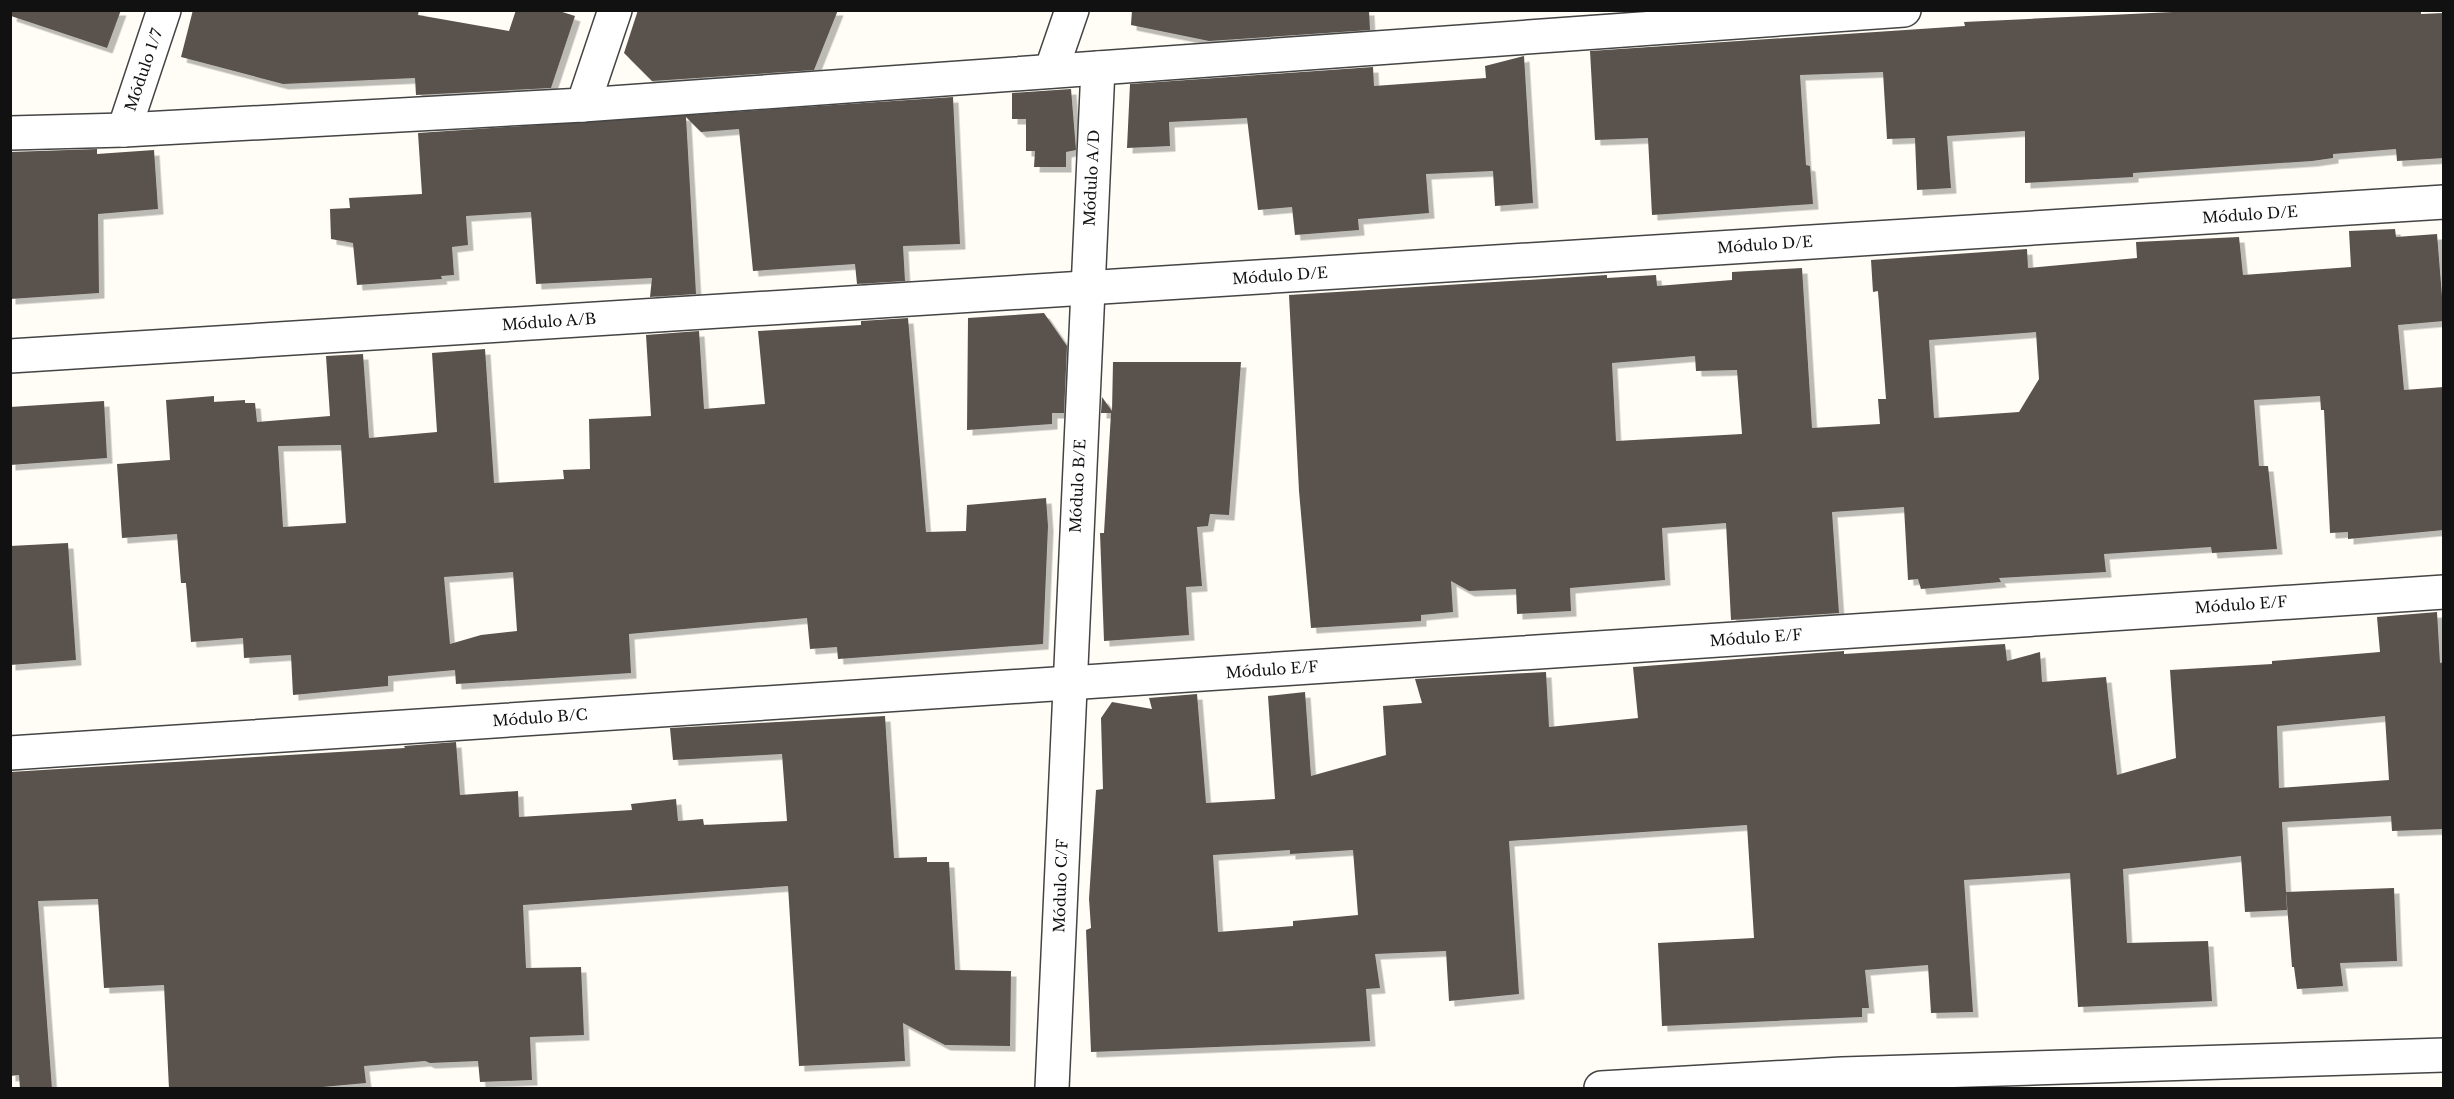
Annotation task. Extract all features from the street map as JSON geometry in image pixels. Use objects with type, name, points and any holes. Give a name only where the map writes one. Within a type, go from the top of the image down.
[{"type":"street","name":"Módulo 1/7","points":[[124,130],[164,10]]},
{"type":"street","points":[[583,105],[615,10]]},
{"type":"street","points":[[1051,71],[1072,10]]},
{"type":"street","points":[[10,133],[124,130],[583,105],[1098,68],[1540,24],[1904,10]]},
{"type":"street","name":"Módulo A/D","points":[[1087,288],[1098,68]]},
{"type":"street","name":"Módulo D/E","points":[[1087,288],[2444,202]]},
{"type":"street","name":"Módulo A/B","points":[[10,356],[1087,288]]},
{"type":"street","name":"Módulo B/E","points":[[1070,684],[1087,288]]},
{"type":"street","name":"Módulo E/F","points":[[1070,684],[2444,592]]},
{"type":"street","name":"Módulo B/C","points":[[10,753],[1070,684]]},
{"type":"street","name":"Módulo C/F","points":[[1052,1089],[1070,684]]},
{"type":"street","points":[[1601,1089],[1841,1081],[2239,1075],[2444,1055]]},
{"type":"building","points":[[12,10],[121,10],[107,48],[11,16]]},
{"type":"building","points":[[193,10],[419,10],[418,15],[509,31],[516,10],[556,10],[575,16],[551,88],[416,95],[415,78],[283,84],[181,57]]},
{"type":"building","points":[[638,10],[838,10],[814,70],[652,81],[624,53]]},
{"type":"building","points":[[1132,10],[1369,10],[1370,30],[1209,41],[1131,25]]},
{"type":"building","points":[[2215,10],[2421,10],[2421,14],[2444,13],[2444,158],[2397,161],[2396,149],[2333,154],[2333,158],[2312,161],[2133,173],[2133,177],[2025,183],[2025,131],[1947,136],[1951,188],[1917,190],[1915,138],[1887,139],[1883,72],[1800,75],[1806,165],[1810,166],[1813,204],[1652,215],[1648,138],[1595,140],[1590,51],[1965,26],[1964,22]]},
{"type":"building","points":[[1524,56],[1533,203],[1495,206],[1493,171],[1426,174],[1429,213],[1358,219],[1359,230],[1295,235],[1292,207],[1258,210],[1247,118],[1169,122],[1170,146],[1127,148],[1130,84],[1373,67],[1374,86],[1486,78],[1485,66]]},
{"type":"building","points":[[1071,89],[1076,150],[1066,152],[1066,167],[1034,167],[1035,151],[1026,151],[1026,119],[1012,119],[1012,93]]},
{"type":"building","points":[[953,97],[960,244],[903,246],[905,281],[857,284],[855,264],[753,271],[739,129],[701,132],[686,117],[696,294],[650,297],[652,278],[536,284],[531,212],[466,216],[468,245],[452,247],[454,275],[441,276],[442,279],[357,285],[353,243],[331,239],[330,209],[350,208],[349,198],[422,194],[418,133]]},
{"type":"building","points":[[97,149],[97,154],[154,150],[158,209],[98,214],[99,293],[10,299],[10,152]]},
{"type":"building","points":[[2395,229],[2396,237],[2437,234],[2444,321],[2398,325],[2404,390],[2444,387],[2444,530],[2348,539],[2348,532],[2330,533],[2324,410],[2321,410],[2320,396],[2254,400],[2259,466],[2268,466],[2277,549],[2212,553],[2211,547],[2104,554],[2106,572],[1999,578],[2001,582],[1921,589],[1918,579],[1908,580],[1904,507],[1832,512],[1839,613],[1731,620],[1726,523],[1662,528],[1665,580],[1570,588],[1571,611],[1517,614],[1516,589],[1469,591],[1451,581],[1453,612],[1421,615],[1421,621],[1311,628],[1299,491],[1289,295],[1607,275],[1607,278],[1656,275],[1657,286],[1732,280],[1732,272],[1802,268],[1812,428],[1880,424],[1878,399],[1886,399],[1878,291],[1873,292],[1871,260],[2027,249],[2028,268],[2137,258],[2136,242],[2239,237],[2243,275],[2351,267],[2349,231]],"holes":[[[2036,332],[2039,379],[2019,412],[1934,418],[1929,340]],[[1695,356],[1696,371],[1737,370],[1742,434],[1616,441],[1612,363]]]},
{"type":"building","points":[[1044,313],[1067,346],[1064,413],[1052,413],[1052,424],[967,430],[968,318]]},
{"type":"building","points":[[908,318],[926,532],[966,531],[967,505],[1046,498],[1048,526],[1043,644],[838,659],[837,647],[810,649],[807,618],[629,634],[631,673],[456,684],[455,670],[388,676],[388,686],[293,695],[291,655],[244,658],[243,638],[191,642],[186,583],[181,583],[177,534],[122,538],[117,464],[170,460],[166,400],[214,396],[214,402],[245,400],[245,403],[255,403],[257,422],[330,416],[326,356],[363,354],[369,438],[437,432],[432,353],[485,349],[494,483],[564,479],[563,470],[590,469],[589,419],[651,416],[646,335],[699,331],[704,409],[765,404],[758,331],[861,325],[861,321]],"holes":[[[341,445],[346,523],[283,527],[278,446]],[[513,572],[517,631],[481,635],[450,644],[444,577]]]},
{"type":"building","points":[[1113,362],[1241,362],[1229,515],[1210,514],[1208,526],[1197,527],[1202,586],[1186,587],[1189,635],[1104,641],[1100,533],[1104,533],[1111,413],[1101,413],[1102,397],[1112,411]]},
{"type":"building","points":[[104,401],[107,458],[10,465],[10,407]]},
{"type":"building","points":[[68,543],[76,660],[10,665],[10,546]]},
{"type":"building","points":[[2437,612],[2440,663],[2444,662],[2444,829],[2392,831],[2391,816],[2282,822],[2287,910],[2245,912],[2241,856],[2123,869],[2127,943],[2208,941],[2212,1001],[2078,1007],[2070,873],[1964,880],[1973,1012],[1931,1013],[1928,965],[1865,970],[1869,1008],[1862,1008],[1862,1017],[1662,1026],[1658,943],[1754,938],[1747,825],[1509,841],[1519,994],[1449,1001],[1446,951],[1375,954],[1380,988],[1366,989],[1370,1041],[1091,1052],[1086,930],[1091,928],[1089,899],[1096,790],[1103,789],[1101,718],[1112,702],[1152,709],[1149,698],[1197,694],[1206,803],[1275,799],[1268,696],[1305,692],[1311,776],[1386,755],[1383,706],[1422,703],[1415,679],[1546,672],[1549,727],[1638,718],[1633,667],[1844,651],[1844,654],[2005,644],[2007,661],[2040,652],[2042,682],[2106,677],[2117,775],[2176,758],[2170,670],[2272,664],[2272,661],[2380,652],[2377,617]],"holes":[[[2385,716],[2389,780],[2279,788],[2277,726]],[[1290,850],[1290,854],[1353,850],[1358,915],[1293,921],[1293,926],[1218,932],[1213,855]]]},
{"type":"building","points":[[885,716],[894,858],[927,857],[927,862],[949,862],[955,970],[1011,971],[1010,1046],[945,1045],[903,1023],[905,1061],[799,1066],[788,886],[523,905],[526,968],[581,967],[584,1035],[530,1037],[532,1080],[480,1082],[478,1061],[430,1063],[425,1061],[364,1066],[366,1083],[301,1089],[169,1089],[164,985],[104,988],[98,899],[38,901],[52,1089],[20,1089],[19,1075],[10,1076],[10,772],[405,748],[404,746],[456,742],[460,795],[518,791],[519,817],[632,810],[631,804],[676,799],[678,821],[703,819],[704,825],[787,821],[782,754],[673,760],[670,728]]},
{"type":"building","points":[[2394,888],[2397,961],[2340,963],[2343,986],[2297,989],[2294,967],[2292,967],[2286,892]]}]
